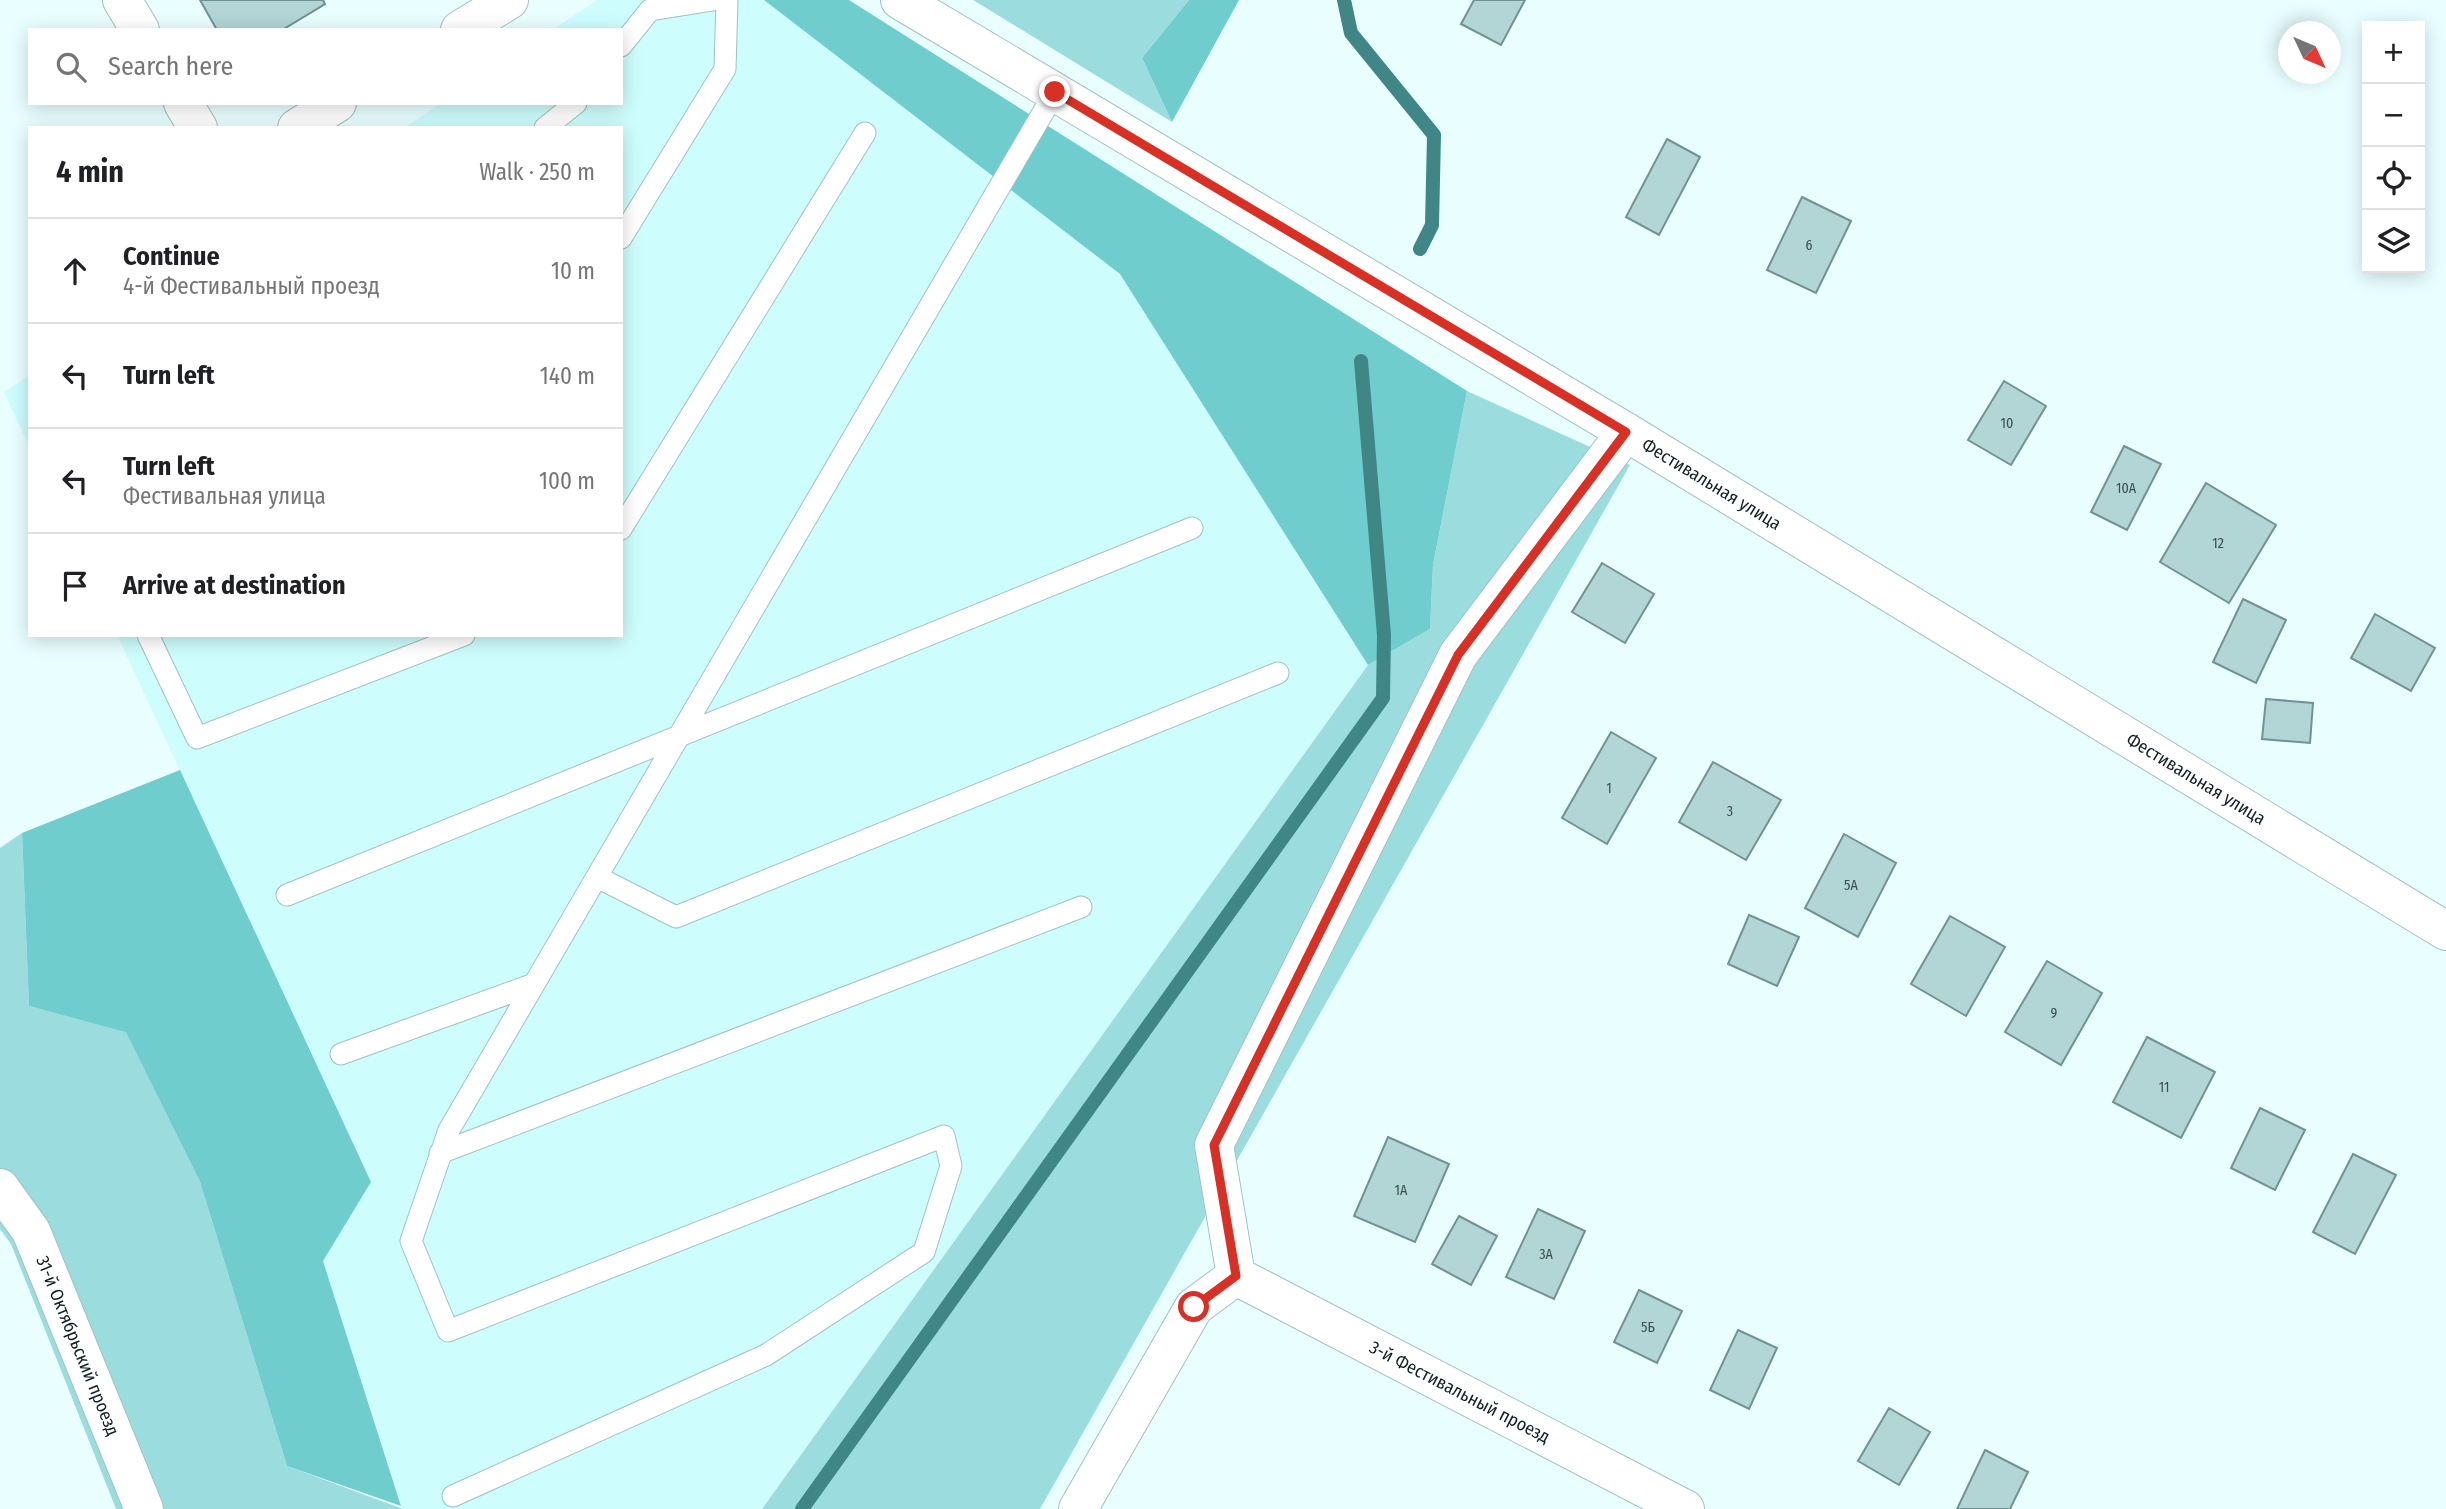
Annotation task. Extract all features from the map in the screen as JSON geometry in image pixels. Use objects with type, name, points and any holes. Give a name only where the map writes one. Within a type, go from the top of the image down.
[{"type":"street","points":[[122,0],[139,28]]},
{"type":"street","points":[[463,28],[509,0]]},
{"type":"street","name":"Фестивальная улица","points":[[900,0],[1626,432],[2446,930]]},
{"type":"street","points":[[184,105],[197,126]]},
{"type":"street","points":[[300,126],[334,105]]},
{"type":"street","points":[[1078,1509],[1194,1307],[1236,1276],[1214,1145],[1458,655],[1626,432]]},
{"type":"street","name":"31-й Октябрьский проезд","points":[[0,1188],[31,1231],[145,1509]]},
{"type":"street","name":"3-й Фестивальный проезд","points":[[1236,1276],[1685,1509]]},
{"type":"lane","points":[[623,44],[650,10],[713,0]]},
{"type":"lane","points":[[623,235],[725,69],[727,0]]},
{"type":"lane","points":[[453,1496],[766,1355],[924,1252],[951,1166],[944,1136],[448,1331],[411,1241],[449,1130],[1055,92]]},
{"type":"lane","points":[[547,126],[574,105]]},
{"type":"lane","points":[[623,526],[865,133]]},
{"type":"lane","points":[[287,895],[1192,528]]},
{"type":"lane","points":[[149,637],[197,738],[459,637]]},
{"type":"lane","points":[[597,877],[676,917],[1278,673]]},
{"type":"lane","points":[[440,1153],[1082,907]]},
{"type":"lane","points":[[341,1054],[534,984]]},
{"type":"shaded area","points":[[597,0],[764,0],[1120,274],[1368,665],[762,1509],[403,1509],[323,1261],[371,1182],[118,637],[623,637],[623,126],[407,126],[438,105],[623,105],[623,28],[555,28]]},
{"type":"shaded area","points":[[764,0],[849,0],[1467,391],[1433,565],[1430,629],[1368,665],[1120,274]]},
{"type":"shaded area","points":[[973,0],[1189,0],[1142,58],[1172,122]]},
{"type":"shaded area","points":[[1189,0],[1239,0],[1172,122],[1142,58]]},
{"type":"shaded area","points":[[28,376],[28,444],[4,392]]},
{"type":"shaded area","points":[[1467,391],[1630,465],[1040,1509],[762,1509],[1368,665],[1430,629],[1433,565]]},
{"type":"shaded area","points":[[180,770],[371,1182],[323,1261],[401,1506],[287,1466],[200,1182],[126,1032],[29,1006],[22,833]]},
{"type":"shaded area","points":[[22,833],[29,1006],[126,1031],[200,1182],[287,1466],[403,1509],[116,1509],[11,1244],[0,1229],[0,848]]},
{"type":"building","points":[[200,0],[323,0],[325,4],[285,28],[216,28]]},
{"type":"building","points":[[1474,0],[1525,0],[1501,45],[1461,24]]},
{"type":"building","points":[[1667,139],[1700,157],[1659,235],[1626,217]]},
{"type":"building","points":[[1802,197],[1851,221],[1816,293],[1767,270]]},
{"type":"building","points":[[2004,381],[2046,406],[2011,465],[1968,440]]},
{"type":"building","points":[[2124,446],[2161,464],[2127,530],[2091,512]]},
{"type":"building","points":[[2206,483],[2276,525],[2229,603],[2160,562]]},
{"type":"building","points":[[1602,563],[1654,594],[1625,643],[1572,612]]},
{"type":"building","points":[[2243,599],[2286,620],[2256,683],[2213,662]]},
{"type":"building","points":[[2375,614],[2435,648],[2411,691],[2351,658]]},
{"type":"building","points":[[2266,699],[2313,703],[2310,743],[2262,739]]},
{"type":"building","points":[[1611,732],[1656,758],[1607,844],[1562,818]]},
{"type":"building","points":[[1713,762],[1781,800],[1746,860],[1679,822]]},
{"type":"building","points":[[1844,834],[1896,863],[1858,937],[1805,908]]},
{"type":"building","points":[[1749,915],[1799,937],[1777,986],[1728,964]]},
{"type":"building","points":[[1950,916],[2005,947],[1966,1016],[1911,984]]},
{"type":"building","points":[[2047,961],[2102,993],[2061,1065],[2005,1032]]},
{"type":"building","points":[[2147,1037],[2215,1072],[2181,1138],[2113,1102]]},
{"type":"building","points":[[2260,1108],[2305,1130],[2275,1190],[2231,1168]]},
{"type":"building","points":[[1388,1137],[1449,1164],[1415,1242],[1354,1216]]},
{"type":"building","points":[[2353,1154],[2396,1175],[2355,1254],[2313,1232]]},
{"type":"building","points":[[1538,1209],[1585,1231],[1554,1299],[1506,1277]]},
{"type":"building","points":[[1459,1216],[1497,1236],[1471,1285],[1432,1264]]},
{"type":"building","points":[[1639,1290],[1682,1311],[1657,1363],[1614,1342]]},
{"type":"building","points":[[1738,1330],[1777,1348],[1749,1409],[1710,1390]]},
{"type":"building","points":[[1889,1408],[1930,1432],[1899,1485],[1858,1461]]},
{"type":"building","points":[[1985,1450],[2028,1472],[2010,1509],[1957,1509]]},
{"type":"waterway","points":[[1344,0],[1351,33],[1434,135],[1432,225],[1420,249]]},
{"type":"waterway","points":[[802,1509],[1383,698],[1384,635],[1361,361]]},
{"type":"route","points":[[1055,92],[1626,432],[1458,655],[1214,1145],[1236,1276],[1194,1307]]}]
